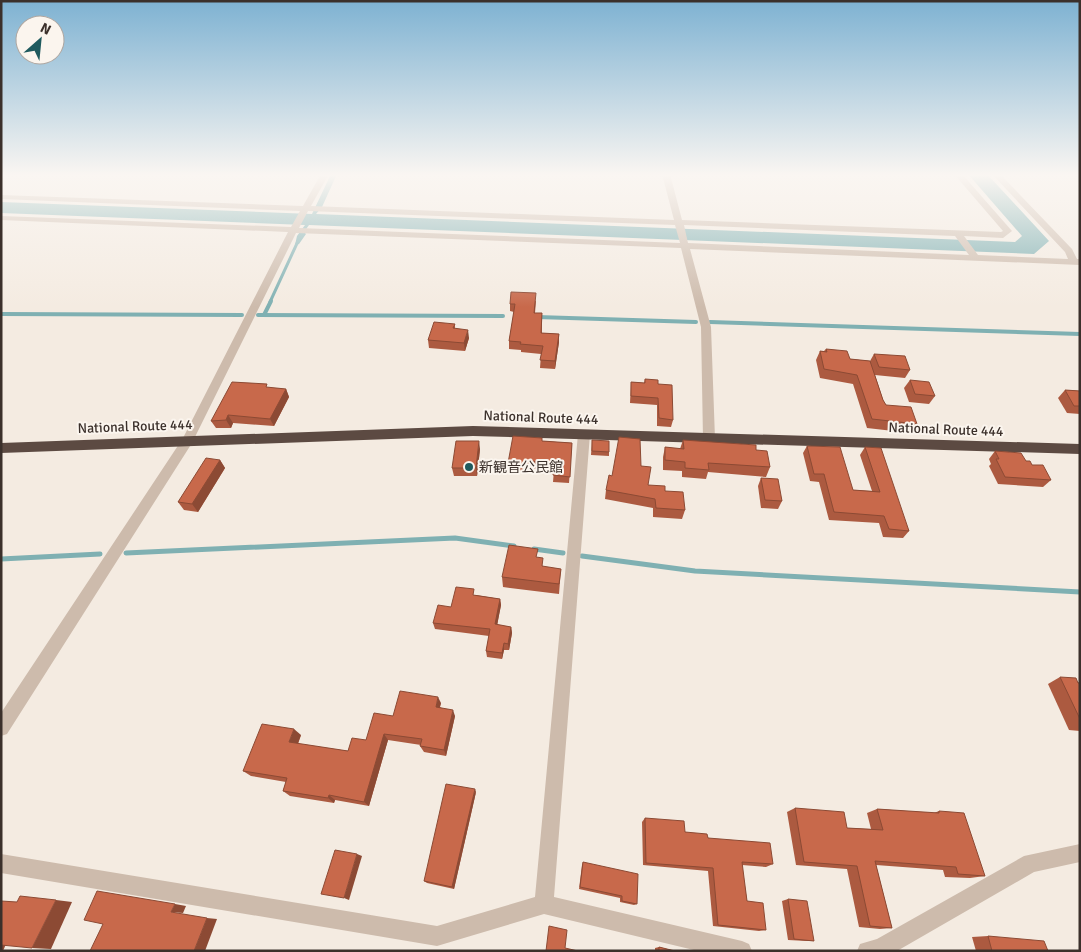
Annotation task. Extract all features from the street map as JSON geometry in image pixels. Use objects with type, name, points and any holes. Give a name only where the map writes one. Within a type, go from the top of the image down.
[{"type":"highway","name":"National Route 444","points":[[1,448],[408,432],[584,434],[1080,449]]},
{"type":"street","points":[[12,218],[684,244],[1076,262]]},
{"type":"street","points":[[1,728],[188,440],[306,218]]},
{"type":"street","points":[[517,218],[1003,235],[1008,231],[997,218]]},
{"type":"street","points":[[676,218],[706,327],[709,439]]},
{"type":"street","points":[[1038,218],[1069,251],[1076,262]]},
{"type":"street","points":[[958,234],[976,258]]},
{"type":"street","points":[[544,904],[584,434]]},
{"type":"street","points":[[867,951],[880,948],[1031,863],[1080,853]]},
{"type":"street","points":[[1,863],[437,936],[544,904],[741,951]]},
{"type":"water","points":[[138,218],[427,218],[1015,242],[1022,236],[1007,218],[1028,218],[1049,241],[1034,254],[309,225],[304,232],[306,234],[299,244],[295,245],[297,236],[305,225]]},
{"type":"building","points":[[511,292],[536,293],[534,313],[542,313],[541,333],[559,334],[555,361],[540,360],[543,346],[509,341],[515,304],[510,304]]},
{"type":"building","points":[[434,322],[455,324],[453,328],[468,330],[464,343],[428,340]]},
{"type":"building","points":[[826,349],[847,351],[850,359],[870,361],[886,405],[911,407],[917,424],[872,419],[857,375],[824,369],[820,351],[827,352]]},
{"type":"building","points":[[874,354],[905,356],[910,370],[879,367]]},
{"type":"building","points":[[645,379],[658,380],[658,384],[672,385],[673,420],[659,418],[658,398],[631,396],[631,382],[645,383]]},
{"type":"building","points":[[910,380],[929,382],[935,396],[915,394]]},
{"type":"building","points":[[232,382],[267,384],[266,387],[286,389],[270,419],[228,415],[226,420],[211,421]]},
{"type":"building","points":[[1065,390],[1080,391],[1080,406],[1074,406]]},
{"type":"building","points":[[513,436],[542,438],[542,441],[572,443],[570,477],[553,475],[555,463],[529,461],[529,465],[508,463]]},
{"type":"building","points":[[619,437],[640,439],[641,466],[651,467],[648,485],[665,486],[665,491],[683,492],[685,510],[656,508],[655,499],[606,490],[609,475],[612,476]]},
{"type":"building","points":[[592,440],[609,441],[609,452],[592,451]]},
{"type":"building","points":[[683,440],[756,445],[756,450],[767,451],[770,467],[708,463],[709,470],[685,468],[685,462],[665,460],[665,447],[684,449]]},
{"type":"building","points":[[456,441],[479,441],[476,468],[452,468]]},
{"type":"building","points":[[807,446],[840,447],[853,490],[880,492],[865,447],[881,448],[909,531],[889,529],[884,516],[834,512],[824,474],[814,474]]},
{"type":"building","points":[[995,451],[1021,453],[1026,461],[1030,461],[1032,465],[1043,465],[1051,480],[1005,477],[996,459],[999,459]]},
{"type":"building","points":[[206,458],[220,460],[192,504],[178,502]]},
{"type":"building","points":[[761,478],[778,479],[782,501],[765,500]]},
{"type":"building","points":[[509,545],[538,549],[536,557],[543,558],[542,566],[561,569],[559,584],[502,577]]},
{"type":"building","points":[[456,587],[474,589],[473,595],[500,599],[495,624],[511,627],[508,644],[504,643],[502,653],[486,651],[490,629],[433,623],[438,605],[451,607]]},
{"type":"building","points":[[1060,677],[1076,678],[1078,683],[1080,683],[1080,719]]},
{"type":"building","points":[[400,691],[438,697],[436,707],[453,710],[444,750],[420,746],[422,739],[384,734],[364,802],[329,795],[328,798],[283,791],[287,778],[243,771],[262,724],[294,729],[289,742],[348,751],[352,738],[366,740],[374,713],[393,716]]},
{"type":"building","points":[[446,784],[475,789],[452,887],[424,881]]},
{"type":"building","points":[[795,808],[844,812],[847,828],[883,830],[877,809],[964,813],[985,876],[958,874],[956,867],[875,861],[892,928],[870,926],[857,866],[804,862]]},
{"type":"building","points":[[645,818],[684,821],[685,832],[707,834],[708,838],[770,843],[773,864],[742,862],[747,901],[763,903],[766,930],[718,925],[713,868],[646,863]]},
{"type":"building","points":[[335,850],[357,854],[344,898],[321,894]]},
{"type":"building","points":[[583,862],[638,874],[637,904],[622,901],[622,896],[580,887]]},
{"type":"building","points":[[97,891],[175,904],[171,912],[207,918],[194,951],[90,951],[103,924],[84,920]]},
{"type":"building","points":[[20,896],[56,900],[32,948],[1,945],[1,901],[17,902]]},
{"type":"building","points":[[788,899],[807,901],[814,941],[794,939]]},
{"type":"building","points":[[549,926],[567,930],[565,948],[578,951],[546,951]]},
{"type":"building","points":[[988,936],[1044,941],[1048,951],[992,951]]},
{"type":"building","points":[[659,947],[675,951],[659,951]]},
{"type":"waterway","points":[[270,302],[299,239]]},
{"type":"waterway","points":[[264,315],[271,301]]},
{"type":"waterway","points":[[1,314],[242,315]]},
{"type":"waterway","points":[[258,315],[503,316]]},
{"type":"waterway","points":[[537,317],[696,322]]},
{"type":"waterway","points":[[710,322],[1080,334]]},
{"type":"waterway","points":[[126,553],[455,538],[514,546]]},
{"type":"waterway","points":[[534,549],[563,553]]},
{"type":"waterway","points":[[1,559],[100,554]]},
{"type":"waterway","points":[[582,556],[695,571],[1080,592]]},
{"type":"place","name":"新観音公民館","points":[[469,467]]}]
